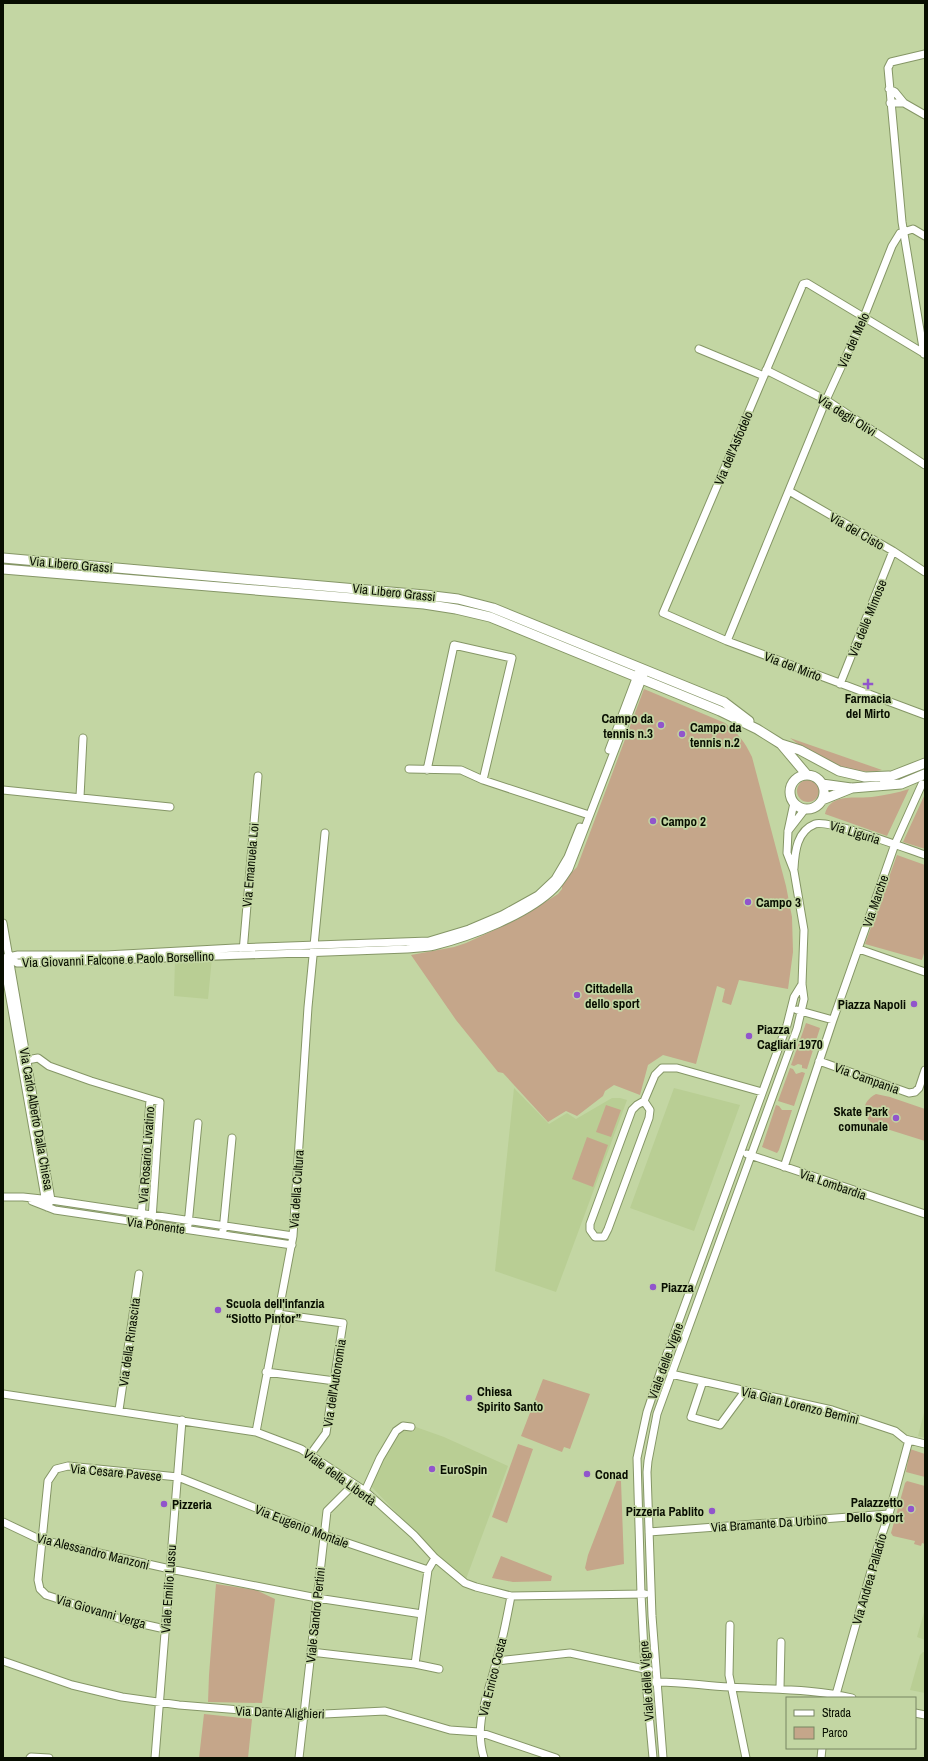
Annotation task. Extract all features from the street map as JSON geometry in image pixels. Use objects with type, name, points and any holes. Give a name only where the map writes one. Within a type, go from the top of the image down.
[{"type":"main road","name":"Via Libero Grassi","points":[[3,558],[378,590],[458,599],[493,608],[724,702],[738,711],[757,729]]},
{"type":"main road","name":"Via Libero Grassi","points":[[3,569],[378,600],[456,609],[490,617],[639,678],[757,729],[781,744]]},
{"type":"main road","points":[[781,744],[807,775],[816,778],[822,784],[824,792],[822,800]]},
{"type":"main road","points":[[781,744],[800,750],[839,771],[865,777],[888,776]]},
{"type":"main road","points":[[795,760],[796,779]]},
{"type":"main road","points":[[872,786],[888,776],[925,763]]},
{"type":"main road","points":[[822,784],[852,788],[892,786],[902,784],[925,774]]},
{"type":"main road","points":[[807,775],[796,779],[790,792],[794,803],[806,809],[814,808],[822,800],[852,788]]},
{"type":"street","points":[[925,54],[891,62],[888,68],[890,103],[904,231],[925,354]]},
{"type":"street","points":[[889,89],[895,92],[904,103],[925,115]]},
{"type":"street","points":[[890,103],[904,103]]},
{"type":"street","points":[[904,231],[913,229],[925,236]]},
{"type":"street","name":"Via del Melo","points":[[727,641],[826,400],[864,317],[892,246],[900,233],[904,231]]},
{"type":"street","name":"Via dell'Asfodelo","points":[[663,613],[803,284],[807,284],[864,317]]},
{"type":"street","points":[[864,317],[925,354]]},
{"type":"street","name":"Via degli Olivi","points":[[699,349],[765,373],[826,400],[925,465]]},
{"type":"street","name":"Via del Cisto","points":[[789,490],[893,551],[925,572]]},
{"type":"street","name":"Via delle Mimose","points":[[840,684],[893,551]]},
{"type":"street","name":"Via del Mirto","points":[[663,613],[727,641],[925,715]]},
{"type":"street","points":[[428,770],[454,645],[512,658],[483,780]]},
{"type":"street","name":"Via Giovanni Falcone e Paolo Borsellino","points":[[243,951],[314,953],[407,949],[433,946],[470,932],[538,895],[555,879],[575,847],[643,669]]},
{"type":"street","points":[[80,797],[83,738]]},
{"type":"street","points":[[409,769],[461,770],[483,780],[586,814]]},
{"type":"street","name":"Via Emanuela Loi","points":[[243,951],[258,776]]},
{"type":"street","name":"Via Giovanni Falcone e Paolo Borsellino","points":[[575,847],[586,814],[600,783]]},
{"type":"street","name":"Via Marche","points":[[784,1167],[833,1020],[859,950],[895,844],[922,784]]},
{"type":"street","points":[[3,790],[170,807]]},
{"type":"street","name":"Viale delle Vigne","points":[[663,1758],[655,1669],[651,1594],[648,1460],[657,1414],[797,1029],[804,999],[802,984],[804,930],[794,871],[787,853],[788,831],[794,803]]},
{"type":"street","points":[[788,831],[806,809]]},
{"type":"street","name":"Via Liguria","points":[[794,871],[795,852],[799,839],[806,829],[816,823],[824,823],[895,844],[925,855]]},
{"type":"street","name":"Via della Cultura","points":[[256,1432],[266,1372],[292,1245],[308,1008],[325,834]]},
{"type":"street","name":"Via Carlo Alberto Dalla Chiesa","points":[[3,923],[5,958],[48,1200]]},
{"type":"street","name":"Via Giovanni Falcone e Paolo Borsellino","points":[[5,958],[17,963],[31,963],[243,951],[315,944],[409,943],[429,941],[470,932]]},
{"type":"street","points":[[859,950],[925,972]]},
{"type":"street","name":"Via Carlo Alberto Dalla Chiesa","points":[[5,958],[28,1060],[48,1207]]},
{"type":"street","name":"Viale delle Vigne","points":[[653,1758],[645,1670],[637,1458],[647,1412],[787,1025],[794,997],[802,984]]},
{"type":"street","points":[[791,1008],[833,1020]]},
{"type":"street","points":[[28,1060],[38,1058],[49,1066],[150,1100]]},
{"type":"street","name":"Via Campania","points":[[819,1061],[910,1093],[915,1092],[919,1088],[925,1070]]},
{"type":"street","points":[[644,1101],[650,1110],[649,1118],[608,1229],[604,1237],[595,1237],[590,1230],[590,1224],[632,1110],[644,1101],[655,1075],[662,1068],[677,1068],[762,1092]]},
{"type":"street","name":"Via Rosario Livatino","points":[[140,1223],[150,1100],[160,1102],[151,1224]]},
{"type":"street","points":[[187,1230],[198,1123]]},
{"type":"street","points":[[223,1235],[232,1138]]},
{"type":"street","name":"Via Lombardia","points":[[741,1152],[925,1214]]},
{"type":"street","name":"Via Ponente","points":[[3,1197],[23,1197],[48,1200],[293,1236]]},
{"type":"street","name":"Via Ponente","points":[[23,1197],[55,1210],[292,1245]]},
{"type":"street","name":"Via della Rinascita","points":[[119,1410],[139,1274]]},
{"type":"street","name":"Via dell'Autonomia","points":[[278,1314],[343,1323],[326,1433],[310,1455]]},
{"type":"street","points":[[266,1372],[335,1381]]},
{"type":"street","name":"Via Gian Lorenzo Bernini","points":[[671,1374],[832,1410],[895,1431],[908,1440],[925,1444]]},
{"type":"street","points":[[703,1381],[691,1418],[720,1425],[745,1391]]},
{"type":"street","name":"Viale della Libertà","points":[[3,1394],[119,1410],[256,1432],[301,1449],[365,1491],[414,1535],[435,1558],[465,1583],[476,1588],[511,1596],[651,1594]]},
{"type":"street","name":"Viale Emilio Lussu","points":[[155,1758],[182,1420]]},
{"type":"street","points":[[365,1491],[380,1458],[396,1431],[403,1426],[411,1427]]},
{"type":"street","name":"Via Andrea Palladio","points":[[836,1696],[879,1542],[889,1514],[908,1440]]},
{"type":"street","name":"Via Cesare Pavese","points":[[41,1540],[48,1481],[56,1469],[68,1466],[178,1477]]},
{"type":"street","name":"Via Eugenio Montale","points":[[178,1477],[324,1535],[428,1570]]},
{"type":"street","name":"Viale Sandro Pertini","points":[[299,1758],[327,1511],[354,1484]]},
{"type":"street","name":"Via Bramante Da Urbino","points":[[649,1532],[889,1514]]},
{"type":"street","name":"Via Alessandro Manzoni","points":[[3,1522],[41,1540],[170,1569],[317,1598],[422,1614]]},
{"type":"street","name":"Via Giovanni Verga","points":[[41,1540],[38,1580],[40,1589],[46,1596],[120,1619],[165,1629]]},
{"type":"street","points":[[415,1664],[428,1570],[435,1558]]},
{"type":"street","name":"Via Enrico Costa","points":[[484,1758],[480,1745],[479,1732],[482,1712],[497,1661],[511,1596]]},
{"type":"street","points":[[730,1625],[729,1675],[746,1758]]},
{"type":"street","points":[[780,1688],[781,1642]]},
{"type":"street","points":[[311,1652],[415,1664],[439,1669]]},
{"type":"street","points":[[497,1661],[570,1653],[645,1670],[655,1669]]},
{"type":"street","name":"Via Dante Alighieri","points":[[3,1661],[72,1685],[122,1697],[205,1708],[304,1715],[385,1711],[450,1730],[479,1732],[556,1758]]},
{"type":"street","points":[[646,1683],[656,1682],[732,1688],[780,1688],[836,1696]]},
{"type":"street","points":[[30,1758],[49,1758]]},
{"type":"shaded area","points":[[212,958],[208,999],[174,996],[175,959]]},
{"type":"shaded area","points":[[514,1088],[549,1124],[567,1113],[576,1119],[612,1098],[627,1100],[556,1292],[495,1271]]},
{"type":"shaded area","points":[[674,1088],[740,1105],[694,1231],[630,1208]]},
{"type":"shaded area","points":[[925,1409],[925,1438],[918,1436]]},
{"type":"shaded area","points":[[413,1426],[444,1437],[508,1466],[466,1579],[436,1554],[368,1483],[393,1436],[403,1428]]},
{"type":"shaded area","points":[[925,1609],[925,1640],[917,1637]]},
{"type":"shaded area","points":[[925,1652],[925,1693],[910,1690],[920,1655]]},
{"type":"green space","points":[[644,689],[725,723],[741,738],[752,757],[786,886],[792,917],[793,952],[788,989],[739,980],[731,1005],[722,1002],[725,989],[717,986],[696,1064],[663,1055],[648,1065],[640,1095],[614,1085],[605,1091],[603,1096],[577,1116],[566,1111],[548,1122],[503,1073],[498,1072],[456,1020],[411,955],[454,947],[466,943],[518,919],[558,894],[562,889],[562,882],[577,867]]},
{"type":"green space","points":[[790,738],[882,770],[856,771],[844,768],[811,753]]},
{"type":"green space","points":[[808,780],[816,783],[819,791],[816,799],[808,802],[800,799],[797,791],[800,783]]},
{"type":"green space","points":[[909,789],[887,836],[825,814],[832,802],[838,799],[872,797]]},
{"type":"green space","points":[[925,794],[925,849],[903,842]]},
{"type":"green space","points":[[897,855],[925,865],[925,950],[922,960],[865,944]]},
{"type":"green space","points":[[806,1023],[820,1028],[807,1069],[802,1068],[802,1065],[798,1064],[794,1066],[791,1065]]},
{"type":"green space","points":[[790,1068],[793,1069],[796,1074],[802,1072],[805,1073],[794,1106],[778,1101]]},
{"type":"green space","name":"Skate Park comunale","points":[[876,1094],[890,1097],[925,1109],[925,1141],[874,1125],[867,1117],[864,1109],[871,1097]]},
{"type":"green space","points":[[606,1105],[621,1110],[611,1137],[596,1132]]},
{"type":"green space","points":[[776,1105],[782,1110],[792,1110],[777,1153],[762,1147]]},
{"type":"green space","points":[[587,1137],[608,1145],[593,1187],[572,1179]]},
{"type":"green space","points":[[543,1379],[590,1394],[570,1449],[564,1447],[562,1452],[521,1436]]},
{"type":"green space","points":[[518,1444],[533,1449],[507,1523],[492,1517]]},
{"type":"green space","points":[[910,1449],[925,1454],[925,1477],[906,1472]]},
{"type":"green space","points":[[617,1480],[621,1481],[624,1564],[587,1571],[585,1568],[588,1555]]},
{"type":"green space","name":"Palazzetto Dello Sport","points":[[907,1481],[925,1486],[925,1544],[922,1543],[921,1546],[914,1544],[915,1541],[893,1536],[891,1533],[905,1483]]},
{"type":"green space","points":[[501,1556],[552,1576],[551,1581],[513,1582],[492,1578]]},
{"type":"green space","points":[[216,1584],[256,1590],[275,1599],[262,1703],[208,1702]]},
{"type":"green space","points":[[204,1714],[252,1719],[248,1758],[199,1758]]},
{"type":"place","name":"Farmacia del Mirto","points":[[868,684]]},
{"type":"place","name":"Campo da tennis n.3","points":[[661,725]]},
{"type":"place","name":"Campo da tennis n.2","points":[[682,734]]},
{"type":"place","name":"Campo 2","points":[[653,821]]},
{"type":"place","name":"Campo 3","points":[[748,902]]},
{"type":"place","name":"Cittadella dello sport","points":[[577,995]]},
{"type":"place","name":"Piazza Napoli","points":[[914,1004]]},
{"type":"place","name":"Piazza Cagliari 1970","points":[[749,1036]]},
{"type":"place","name":"Skate Park comunale","points":[[896,1118]]},
{"type":"place","name":"Piazza","points":[[653,1287]]},
{"type":"place","name":"Scuola dell'infanzia “Siotto Pintor”","points":[[218,1310]]},
{"type":"place","name":"Chiesa Spirito Santo","points":[[469,1398]]},
{"type":"place","name":"EuroSpin","points":[[432,1469]]},
{"type":"place","name":"Conad","points":[[587,1474]]},
{"type":"place","name":"Pizzeria","points":[[164,1504]]},
{"type":"place","name":"Palazzetto Dello Sport","points":[[911,1509]]},
{"type":"place","name":"Pizzeria Pablito","points":[[712,1511]]}]
